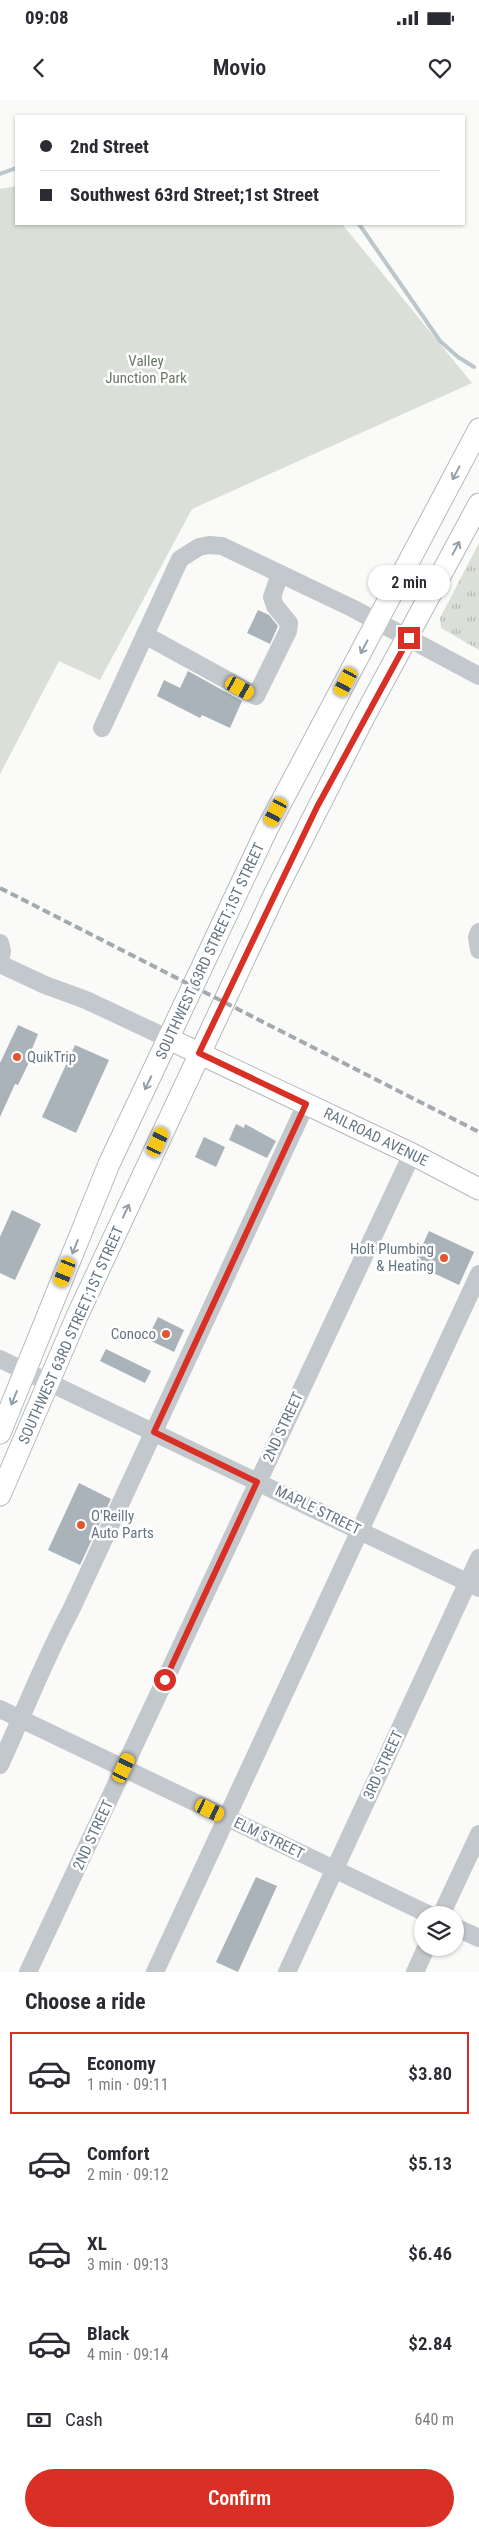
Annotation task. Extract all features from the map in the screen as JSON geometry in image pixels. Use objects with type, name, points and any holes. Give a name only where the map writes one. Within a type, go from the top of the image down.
[{"type":"main road","name":"SOUTHWEST 63RD STREET;1ST STREET","points":[[0,1433],[109,1164],[267,829],[479,429]]},
{"type":"main road","name":"SOUTHWEST 63RD STREET;1ST STREET","points":[[0,1495],[48,1382],[199,1053],[317,807],[479,504]]},
{"type":"main road","name":"RAILROAD AVENUE","points":[[169,1039],[412,1154],[479,1189]]},
{"type":"street","points":[[102,728],[180,558],[209,544],[222,546],[280,574],[378,622],[479,676]]},
{"type":"street","points":[[145,635],[256,696],[288,631],[289,623],[272,597],[280,574]]},
{"type":"street","points":[[479,932],[477,937],[479,950]]},
{"type":"street","points":[[0,943],[2,951],[0,962]]},
{"type":"street","name":"RAILROAD AVENUE","points":[[0,962],[45,985],[86,1000],[169,1039]]},
{"type":"street","points":[[0,1765],[46,1657],[71,1610],[306,1104]]},
{"type":"street","name":"2ND STREET","points":[[28,1972],[412,1154]]},
{"type":"street","points":[[156,1972],[479,1274]]},
{"type":"street","name":"MAPLE STREET","points":[[0,1359],[473,1585]]},
{"type":"street","name":"3RD STREET","points":[[287,1972],[334,1869],[473,1585],[479,1558]]},
{"type":"street","name":"ELM STREET","points":[[0,1709],[414,1907]]},
{"type":"street","points":[[445,1906],[479,1834]]},
{"type":"street","points":[[464,1931],[479,1938]]},
{"type":"street","points":[[415,1972],[422,1956]]},
{"type":"green space","name":"Valley Junction Park","points":[[15,186],[15,225],[343,225],[472,383],[192,509],[100,680],[59,661],[0,774],[0,189]]},
{"type":"green space","points":[[479,543],[479,650],[441,628],[440,618]]},
{"type":"building","points":[[258,610],[269,615],[278,626],[270,644],[247,633]]},
{"type":"building","points":[[188,671],[242,701],[230,728],[202,715],[200,718],[157,696],[164,680],[180,688]]},
{"type":"building","name":"QuikTrip","points":[[18,1025],[38,1034],[32,1049],[35,1050],[18,1085],[15,1084],[0,1117],[0,1063]]},
{"type":"building","name":"QuikTrip","points":[[75,1045],[109,1060],[76,1133],[42,1117]]},
{"type":"building","points":[[236,1124],[244,1128],[245,1124],[276,1141],[267,1158],[229,1140]]},
{"type":"building","points":[[204,1137],[225,1147],[216,1167],[195,1157]]},
{"type":"building","points":[[12,1210],[41,1224],[15,1280],[0,1273],[0,1237]]},
{"type":"building","name":"Holt Plumbing & Heating","points":[[429,1231],[474,1252],[459,1285],[414,1264]]},
{"type":"building","name":"Conoco","points":[[158,1317],[184,1330],[174,1352],[147,1339]]},
{"type":"building","name":"Conoco","points":[[106,1349],[151,1371],[145,1383],[100,1361]]},
{"type":"building","name":"O'Reilly Auto Parts","points":[[79,1483],[111,1499],[80,1565],[48,1550]]},
{"type":"building","points":[[256,1877],[277,1886],[238,1972],[216,1962]]},
{"type":"waterway","points":[[0,174],[15,168]]},
{"type":"waterway","points":[[360,225],[440,341],[458,357],[474,367]]},
{"type":"railway","points":[[0,888],[479,1132]]},
{"type":"place","name":"QuikTrip","points":[[17,1057]]},
{"type":"place","name":"Holt Plumbing & Heating","points":[[444,1258]]},
{"type":"place","name":"Conoco","points":[[166,1334]]},
{"type":"place","name":"O'Reilly Auto Parts","points":[[81,1525]]},
{"type":"route","points":[[165,1680],[257,1482],[154,1432],[306,1104],[199,1053],[317,807],[364,717],[409,638]]}]
